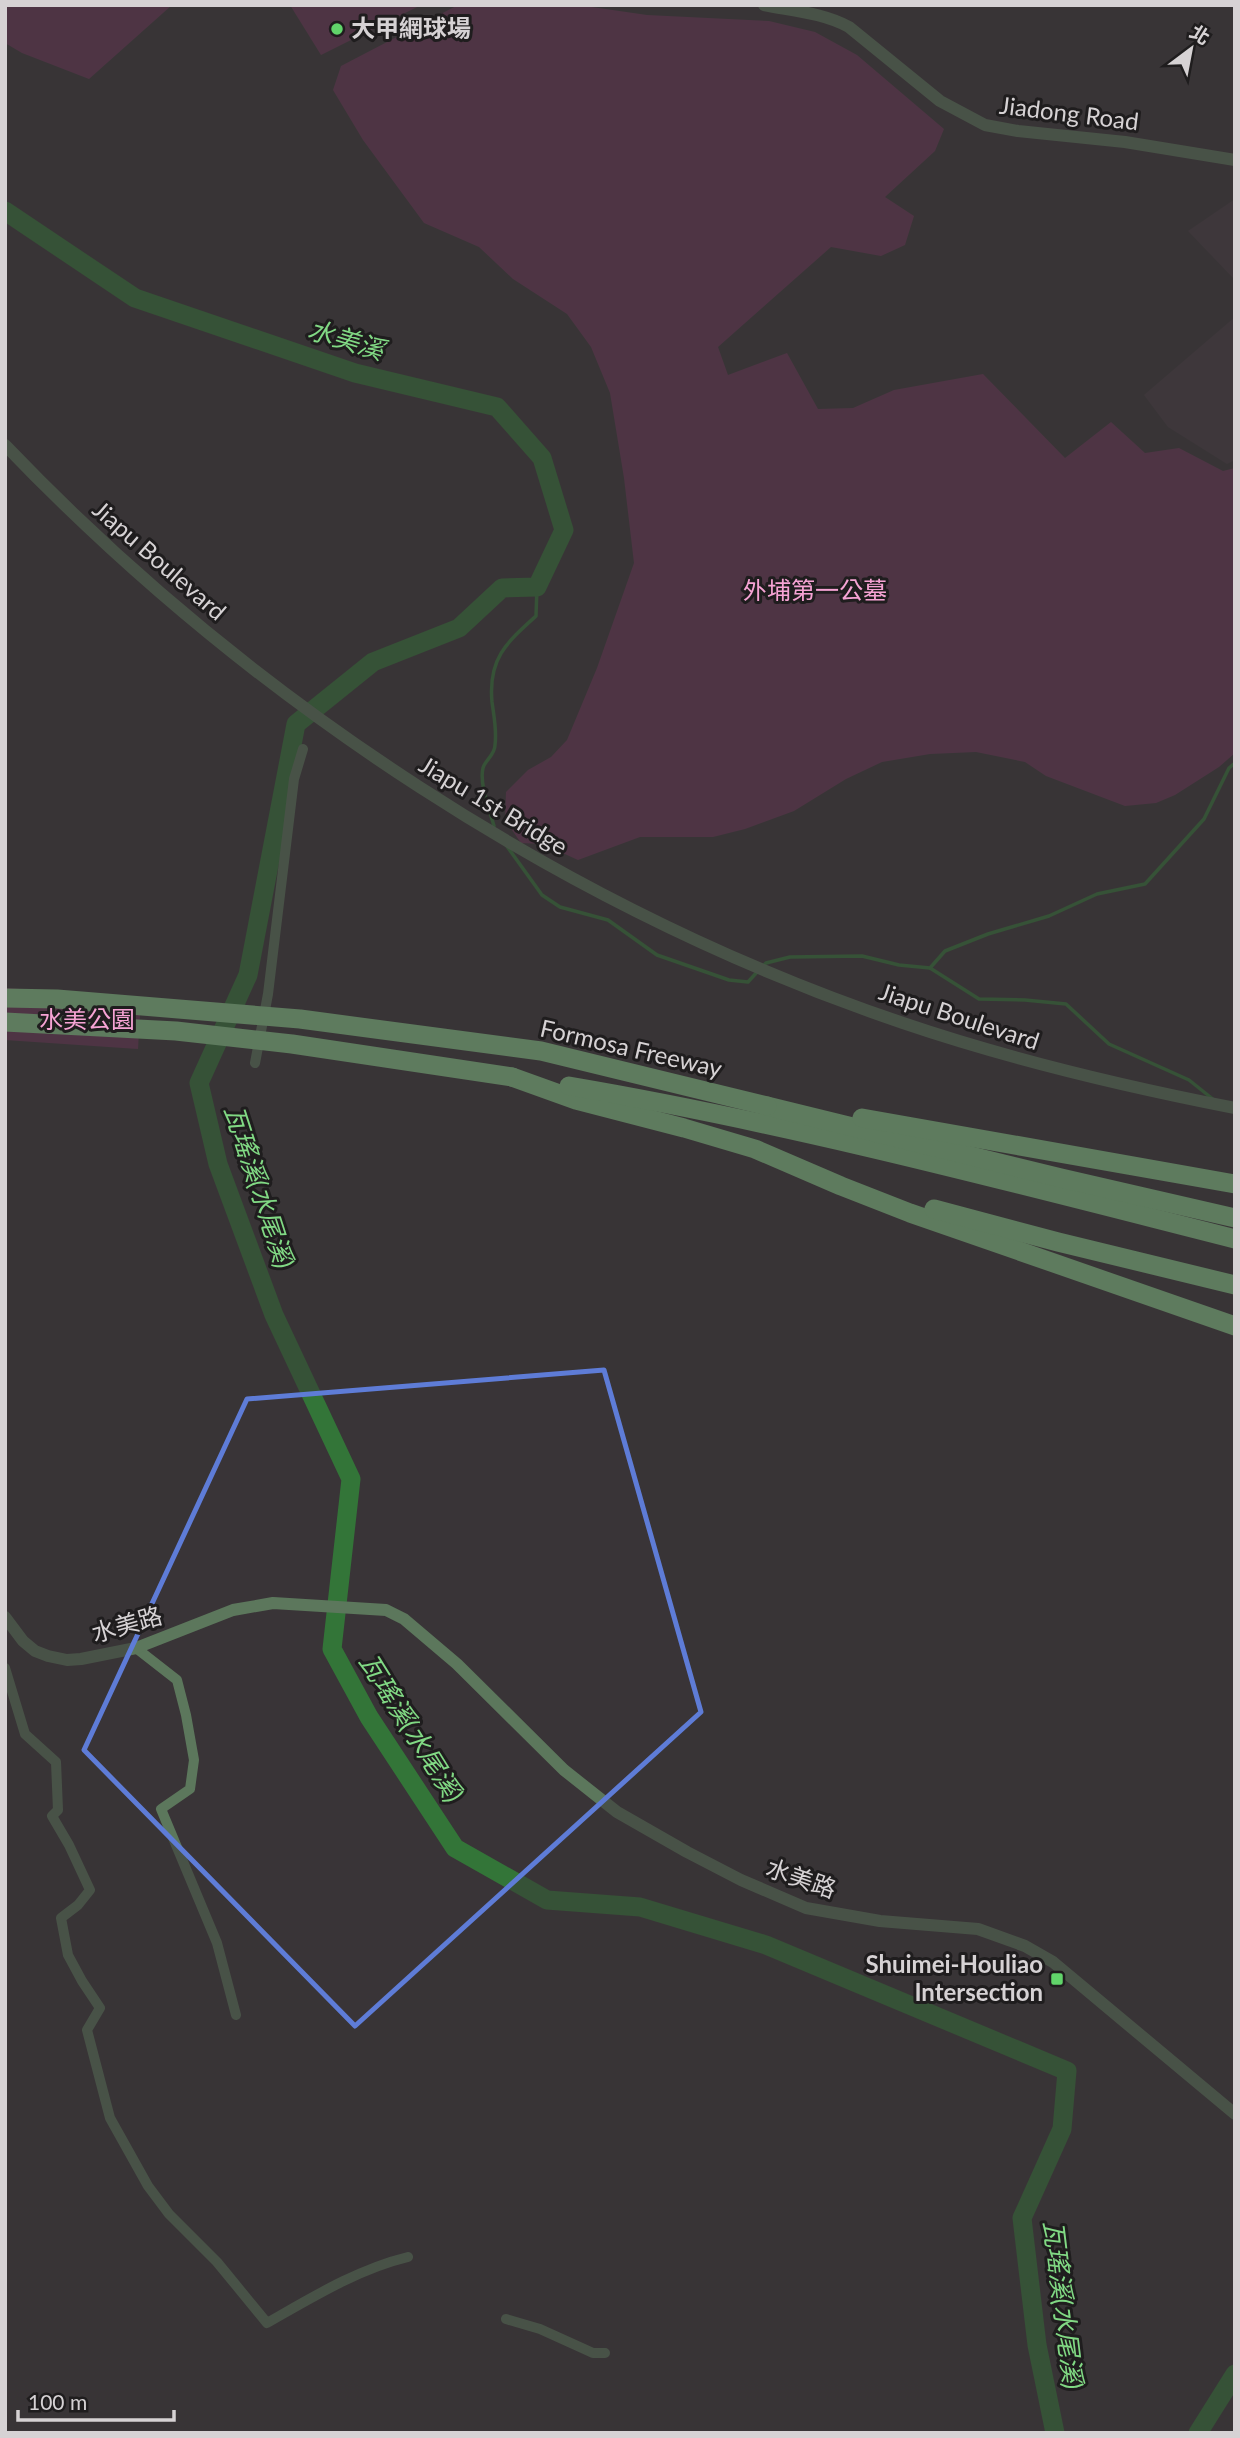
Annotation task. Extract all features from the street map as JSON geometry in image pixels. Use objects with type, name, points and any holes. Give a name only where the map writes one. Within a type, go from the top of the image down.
[{"type":"highway","name":"Formosa Freeway","points":[[5,998],[57,999],[300,1019],[528,1050],[1235,1218]]},
{"type":"highway","name":"Formosa Freeway","points":[[5,1022],[176,1031],[292,1044],[655,1100],[823,1137],[1235,1240]]},
{"type":"highway","points":[[512,1077],[576,1100],[755,1149],[910,1213],[1235,1326]]},
{"type":"highway","points":[[767,1106],[899,1123],[1235,1184]]},
{"type":"highway","points":[[841,1186],[1235,1285]]},
{"type":"street","name":"Jiadong Road","points":[[764,5],[835,20],[849,27],[940,101],[985,125],[1125,142],[1235,160]]},
{"type":"street","name":"Jiapu Boulevard","points":[[5,445],[103,543],[165,598],[294,699]]},
{"type":"street","name":"Jiapu 1st Bridge","points":[[294,699],[407,778],[536,858],[590,888],[681,932]]},
{"type":"street","points":[[255,1063],[268,994],[294,779],[303,749]]},
{"type":"street","name":"Jiapu Boulevard","points":[[681,932],[780,976],[952,1040],[1068,1073],[1233,1107]]},
{"type":"street","name":"水美路","points":[[5,1617],[23,1641],[35,1651],[48,1656],[81,1660],[136,1648],[233,1610],[273,1603],[386,1611],[404,1619],[457,1664],[564,1770],[617,1812],[741,1880],[806,1908],[880,1921],[978,1930],[1026,1946],[1053,1962],[1235,2114]]},
{"type":"street","points":[[136,1648],[177,1680],[194,1760],[190,1789],[160,1809],[217,1943],[236,2015]]},
{"type":"street","points":[[5,1668],[25,1734],[56,1762],[58,1810],[52,1816],[90,1890],[78,1905],[61,1918],[68,1955],[100,2008],[87,2030],[110,2118],[148,2186],[169,2214],[217,2262],[267,2323],[355,2276],[393,2260],[408,2257]]},
{"type":"street","points":[[506,2319],[540,2329],[593,2353],[605,2353]]},
{"type":"highlighted area","points":[[604,1370],[701,1712],[355,2026],[84,1750],[247,1399]]},
{"type":"shaded area","points":[[1235,199],[1235,280],[1188,231]]},
{"type":"shaded area","points":[[1235,317],[1235,460],[1227,464],[1168,427],[1144,395]]},
{"type":"green space","points":[[5,5],[172,5],[89,79],[22,53],[5,43]]},
{"type":"green space","name":"大甲網球場","points":[[290,5],[421,5],[321,55]]},
{"type":"green space","name":"外埔第一公墓","points":[[458,5],[578,5],[647,15],[769,21],[815,32],[857,55],[944,129],[935,151],[885,197],[914,216],[905,245],[881,256],[831,247],[718,347],[728,375],[787,353],[818,409],[853,408],[894,390],[983,374],[1065,458],[1111,422],[1145,453],[1179,448],[1223,471],[1235,468],[1235,753],[1219,767],[1175,795],[1156,803],[1125,806],[1046,776],[1025,762],[976,752],[930,754],[882,762],[846,779],[794,811],[745,829],[713,837],[640,837],[578,860],[543,844],[521,843],[505,820],[506,792],[528,770],[551,757],[567,740],[597,668],[634,563],[610,393],[591,347],[567,314],[513,279],[479,247],[424,223],[363,140],[333,90],[341,66]]},
{"type":"green space","name":"水美公園","points":[[5,988],[141,997],[138,1049],[5,1040]]},
{"type":"waterway","name":"瓦瑤溪(水尾溪)","points":[[5,211],[135,298],[355,373],[497,407],[542,458],[564,530],[537,587],[502,588],[459,628],[373,662],[296,724],[248,975],[199,1083],[218,1164],[274,1315],[351,1479],[332,1649],[369,1717],[455,1848],[547,1900],[640,1907],[766,1945],[1067,2071],[1062,2129],[1022,2218],[1037,2345],[1055,2433]]},
{"type":"waterway","points":[[494,826],[482,774],[495,745],[493,674],[501,653],[536,616],[537,587]]},
{"type":"waterway","points":[[930,968],[945,951],[988,934],[1049,916],[1097,894],[1145,884],[1204,819],[1229,768],[1235,763]]},
{"type":"waterway","points":[[506,845],[542,895],[560,907],[608,920],[657,955],[729,980],[748,982],[758,971]]},
{"type":"waterway","points":[[763,966],[790,957],[862,956],[899,965],[930,968],[979,999],[1066,1004],[1109,1044],[1189,1080],[1214,1100]]},
{"type":"waterway","name":"瓦瑤溪(水尾溪)","points":[[1198,2433],[1235,2374]]},
{"type":"place","name":"大甲網球場","points":[[337,29]]},
{"type":"place","name":"Shuimei-Houliao Intersection","points":[[1057,1979]]},
{"type":"water label","name":"水美溪","points":[[346,340]]}]
